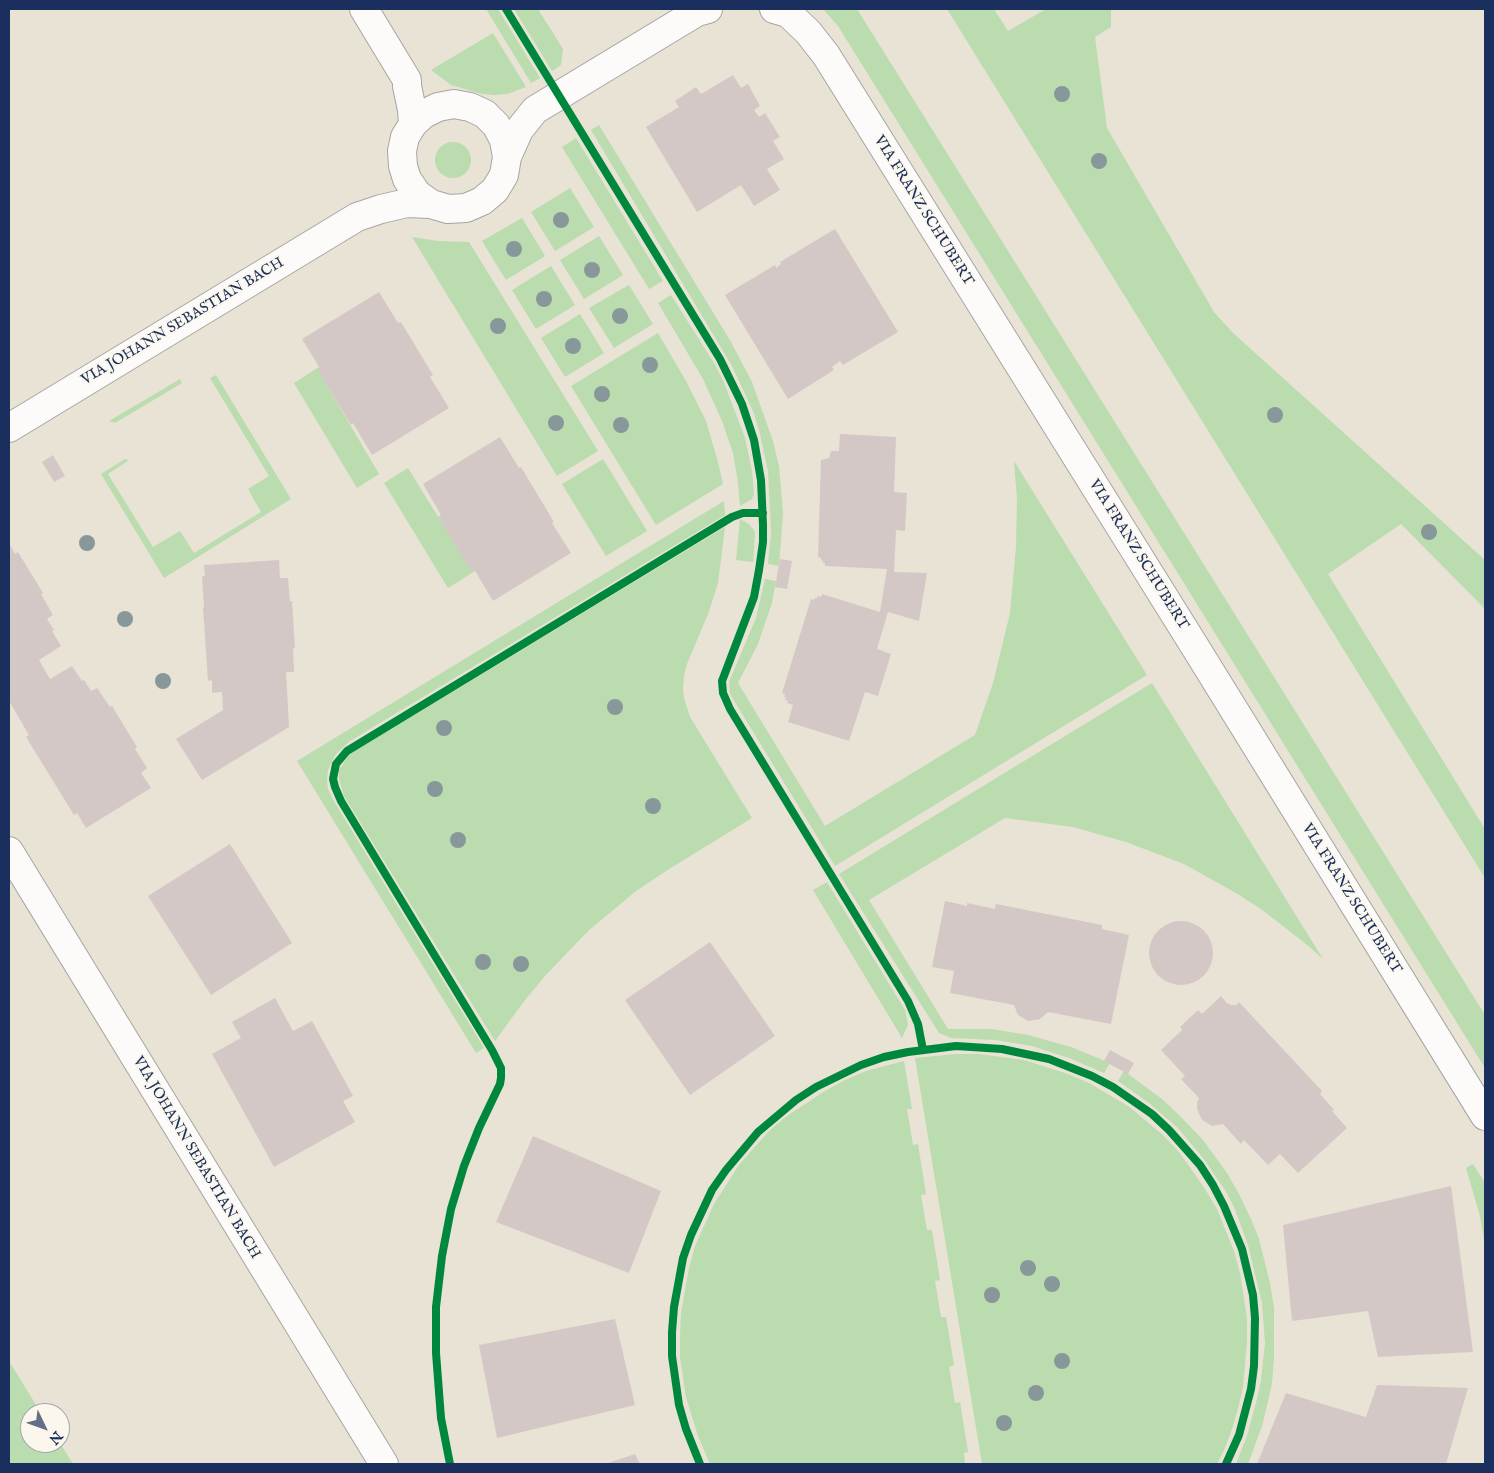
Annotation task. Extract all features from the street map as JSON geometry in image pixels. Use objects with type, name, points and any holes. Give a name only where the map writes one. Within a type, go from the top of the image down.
[{"type":"street","points":[[364,9],[407,80],[413,124]]},
{"type":"street","points":[[454,104],[438,107],[424,114],[413,124],[405,137],[402,151],[403,166],[407,179],[417,194],[431,204],[448,209],[466,208],[482,202],[494,190],[504,175],[507,157],[518,130],[536,110],[697,12],[708,9]]},
{"type":"street","name":"VIA FRANZ SCHUBERT","points":[[774,9],[788,13],[808,32],[826,55],[1485,1116]]},
{"type":"street","points":[[407,80],[418,85],[434,97],[470,107],[484,114],[496,125],[504,140],[507,157]]},
{"type":"street","points":[[484,114],[520,113],[536,110]]},
{"type":"street","name":"VIA JOHANN SEBASTIAN BACH","points":[[357,217],[387,186],[403,166]]},
{"type":"street","name":"VIA JOHANN SEBASTIAN BACH","points":[[9,428],[357,217],[406,203],[431,204]]},
{"type":"street","name":"VIA JOHANN SEBASTIAN BACH","points":[[9,851],[384,1464]]},
{"type":"green space","points":[[486,9],[498,9],[540,78],[531,83]]},
{"type":"green space","points":[[514,9],[538,9],[563,49],[561,65],[552,71]]},
{"type":"green space","points":[[823,9],[857,9],[1485,1015],[1485,1068],[838,26]]},
{"type":"green space","points":[[947,9],[994,9],[1008,31],[1046,9],[1111,9],[1111,27],[1095,37],[1107,128],[1214,312],[1233,333],[1485,560],[1485,609],[1401,524],[1328,574],[1485,829],[1485,878]]},
{"type":"green space","points":[[493,33],[526,87],[507,94],[482,94],[451,85],[431,70]]},
{"type":"green space","points":[[599,125],[731,342],[752,382],[773,441],[779,466],[783,513],[779,566],[768,564],[771,532],[768,471],[753,411],[732,366],[591,130]]},
{"type":"green space","points":[[576,138],[663,281],[649,289],[562,147]]},
{"type":"green space","points":[[453,142],[466,147],[471,160],[466,173],[453,178],[440,173],[435,160],[440,147]]},
{"type":"green space","points":[[570,188],[594,227],[555,251],[531,212]]},
{"type":"green space","points":[[522,218],[545,256],[506,280],[482,241]]},
{"type":"green space","points":[[599,236],[623,275],[584,299],[560,260]]},
{"type":"green space","points":[[412,237],[438,241],[469,242],[598,451],[557,476]]},
{"type":"green space","points":[[551,266],[575,305],[536,329],[512,290]]},
{"type":"green space","points":[[629,285],[653,324],[614,348],[589,308]]},
{"type":"green space","points":[[671,295],[723,380],[745,438],[752,471],[754,494],[752,499],[740,506],[733,453],[722,421],[703,379],[658,303]]},
{"type":"green space","points":[[580,314],[604,353],[565,377],[541,338]]},
{"type":"green space","points":[[658,333],[686,381],[706,421],[723,484],[656,525],[571,386]]},
{"type":"green space","points":[[319,367],[321,370],[319,372],[379,474],[357,488],[294,383]]},
{"type":"green space","points":[[216,375],[291,499],[164,578],[101,474],[125,459],[129,460],[108,474],[153,547],[180,531],[194,553],[261,512],[248,489],[269,476],[210,378]]},
{"type":"green space","points":[[180,379],[182,383],[115,423],[109,421]]},
{"type":"green space","points":[[603,459],[647,531],[606,556],[562,484]]},
{"type":"green space","points":[[1014,461],[1147,675],[835,866],[730,694],[729,682],[756,618],[765,579],[776,581],[772,603],[758,644],[738,683],[825,826],[975,735],[993,683],[1010,613],[1016,547],[1017,499]]},
{"type":"green space","points":[[408,468],[471,570],[474,569],[475,571],[448,588],[384,483]]},
{"type":"green space","points":[[724,501],[725,515],[350,741],[336,754],[332,761],[328,770],[327,780],[332,798],[484,1048],[476,1053],[297,761]]},
{"type":"green space","points":[[740,519],[749,524],[755,532],[753,562],[736,560]]},
{"type":"green space","points":[[725,527],[718,583],[708,614],[687,664],[683,687],[684,698],[690,717],[752,818],[636,891],[588,931],[545,976],[495,1041],[344,796],[339,779],[339,770],[348,756],[355,751]]},
{"type":"green space","points":[[1152,683],[1323,959],[1261,909],[1184,864],[1126,842],[1073,827],[1005,818],[869,900],[948,1029],[991,1029],[1028,1035],[1071,1047],[1110,1063],[1104,1073],[1069,1058],[1032,1046],[996,1040],[951,1038],[939,1033],[839,874]]},
{"type":"green space","points":[[827,882],[905,1010],[908,1025],[902,1038],[813,890]]},
{"type":"green space","points":[[979,1054],[1024,1060],[1089,1083],[1128,1106],[1163,1135],[1179,1152],[1205,1189],[1217,1209],[1234,1251],[1240,1273],[1247,1318],[1243,1387],[1232,1429],[1217,1464],[982,1464],[915,1058]]},
{"type":"green space","points":[[904,1061],[912,1109],[907,1109],[913,1145],[918,1144],[926,1194],[921,1195],[927,1230],[932,1230],[940,1280],[935,1281],[941,1317],[946,1317],[954,1365],[949,1367],[955,1403],[960,1402],[968,1452],[964,1453],[965,1464],[710,1464],[698,1436],[686,1397],[680,1357],[680,1336],[681,1313],[689,1268],[695,1246],[714,1204],[739,1165],[769,1131],[787,1116],[845,1080],[866,1071]]},
{"type":"green space","points":[[1124,1071],[1162,1099],[1203,1140],[1227,1173],[1239,1194],[1259,1239],[1274,1308],[1274,1358],[1272,1383],[1267,1406],[1248,1464],[1236,1464],[1247,1436],[1257,1399],[1265,1343],[1262,1303],[1248,1245],[1234,1207],[1203,1158],[1178,1128],[1149,1103],[1118,1081]]},
{"type":"green space","points":[[1473,1164],[1485,1183],[1485,1246],[1480,1216],[1466,1168]]},
{"type":"green space","points":[[9,1361],[35,1403],[20,1403],[20,1453],[66,1453],[73,1464],[9,1464]]},
{"type":"building","points":[[733,75],[741,88],[748,84],[760,106],[754,110],[759,117],[765,113],[780,137],[773,141],[784,159],[767,169],[780,190],[754,206],[741,185],[697,212],[646,127],[679,107],[675,101],[696,87],[701,94]]},
{"type":"building","points":[[835,229],[898,332],[843,365],[840,361],[832,367],[834,370],[788,399],[725,295],[775,265],[776,268],[781,264],[780,262]]},
{"type":"building","points":[[379,292],[398,323],[401,322],[433,375],[430,377],[449,408],[372,455],[318,371],[321,370],[302,339]]},
{"type":"building","points":[[840,434],[896,437],[894,492],[907,493],[905,531],[896,530],[894,572],[927,573],[919,621],[888,612],[877,649],[891,654],[878,696],[865,692],[849,741],[788,722],[793,705],[787,703],[786,697],[784,697],[785,694],[782,693],[811,599],[814,600],[818,596],[821,597],[822,594],[880,612],[887,569],[825,566],[823,560],[821,561],[821,558],[818,557],[821,460],[829,458],[831,451],[839,451]]},
{"type":"building","points":[[500,437],[519,468],[521,467],[571,553],[493,601],[474,569],[471,571],[438,517],[441,515],[423,484]]},
{"type":"building","points":[[53,455],[65,476],[54,482],[42,462]]},
{"type":"building","points":[[9,543],[15,554],[18,552],[43,593],[41,594],[53,615],[47,619],[61,646],[39,660],[50,679],[72,666],[91,691],[97,688],[110,707],[112,706],[137,747],[135,749],[147,768],[141,773],[151,788],[86,828],[77,813],[74,815],[26,737],[29,735],[9,701]]},
{"type":"building","points":[[780,559],[792,561],[787,589],[775,587]]},
{"type":"building","points":[[279,560],[280,578],[288,578],[290,601],[292,601],[295,648],[293,649],[294,672],[286,672],[289,727],[202,780],[176,739],[223,710],[222,692],[212,693],[212,680],[208,681],[203,608],[202,576],[205,576],[204,565]]},
{"type":"building","points":[[230,844],[292,943],[211,995],[148,896]]},
{"type":"building","points":[[945,901],[967,906],[967,903],[995,909],[996,904],[1102,925],[1102,929],[1129,935],[1111,1024],[1048,1012],[1040,1019],[1028,1021],[1018,1015],[1014,1005],[950,993],[954,971],[932,967]]},
{"type":"building","points":[[1181,921],[1193,923],[1204,930],[1211,941],[1213,953],[1211,965],[1204,976],[1193,983],[1181,985],[1169,983],[1158,976],[1151,965],[1149,953],[1151,941],[1158,930],[1169,923]]},
{"type":"building","points":[[710,942],[775,1036],[690,1095],[625,1000]]},
{"type":"building","points":[[1221,996],[1231,1005],[1236,1005],[1239,1002],[1322,1091],[1320,1094],[1347,1128],[1298,1173],[1280,1154],[1268,1165],[1244,1140],[1241,1144],[1223,1124],[1212,1126],[1202,1120],[1197,1109],[1199,1098],[1181,1079],[1185,1076],[1161,1050],[1182,1030],[1180,1027],[1198,1010],[1202,1014]]},
{"type":"building","points":[[275,998],[293,1031],[312,1021],[353,1096],[343,1101],[355,1122],[274,1167],[212,1054],[241,1038],[232,1022]]},
{"type":"building","points":[[1110,1050],[1134,1063],[1128,1074],[1104,1061]]},
{"type":"building","points":[[533,1136],[661,1191],[629,1273],[496,1222]]},
{"type":"building","points":[[1451,1186],[1473,1352],[1378,1357],[1368,1311],[1292,1321],[1283,1225]]},
{"type":"building","points":[[615,1319],[635,1405],[497,1438],[479,1345]]},
{"type":"building","points":[[1377,1385],[1468,1388],[1446,1464],[1257,1464],[1286,1393],[1366,1417]]},
{"type":"building","points":[[635,1454],[640,1464],[605,1464]]},
{"type":"cycle path","points":[[506,9],[720,359],[742,404],[754,440],[761,480],[763,542],[754,597],[722,681],[723,693],[730,709],[908,1001],[918,1024],[923,1050]]},
{"type":"cycle path","points":[[450,1464],[441,1418],[436,1353],[436,1307],[442,1256],[451,1209],[464,1166],[479,1128],[500,1084],[501,1068],[492,1050],[341,801],[333,779],[336,764],[347,751],[732,517],[743,513],[763,513]]},
{"type":"cycle path","points":[[700,1464],[679,1405],[672,1356],[672,1332],[674,1307],[683,1258],[691,1235],[712,1190],[758,1132],[796,1100],[816,1087],[861,1065],[884,1057],[956,1046],[1002,1049],[1049,1059],[1092,1076],[1113,1087],[1152,1114],[1169,1130],[1200,1165],[1213,1185],[1242,1249],[1253,1295],[1255,1318],[1254,1366],[1251,1389],[1239,1435],[1226,1464]]}]
